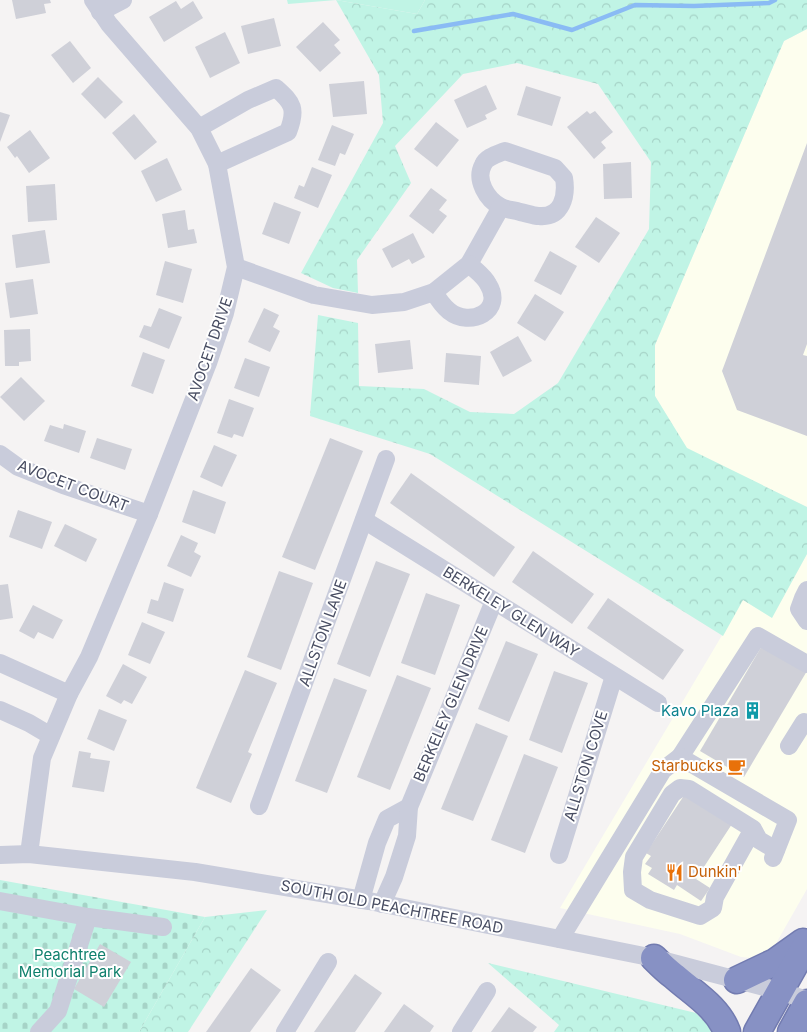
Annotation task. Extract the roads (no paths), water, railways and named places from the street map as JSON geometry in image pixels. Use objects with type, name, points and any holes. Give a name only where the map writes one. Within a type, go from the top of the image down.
[{"type":"highway","points":[[737,980],[775,962],[807,938]]},
{"type":"highway","points":[[757,1032],[807,943]]},
{"type":"highway","points":[[654,958],[705,1001],[724,1023],[726,1032]]},
{"type":"highway","points":[[791,1032],[807,1002]]},
{"type":"street","points":[[96,6],[123,0]]},
{"type":"street","name":"AVOCET DRIVE","points":[[29,854],[42,758],[69,694],[89,657],[149,514],[208,363],[225,313],[236,267],[217,164],[199,128],[96,6]]},
{"type":"street","points":[[199,128],[232,108],[276,88],[290,101],[294,118],[288,132],[217,164]]},
{"type":"street","points":[[505,151],[555,168],[564,178],[564,199],[559,210],[552,214],[539,216],[501,207],[485,193],[481,178],[483,164],[493,155],[505,151]]},
{"type":"street","points":[[236,267],[314,295],[372,305],[404,302],[434,292],[469,264],[501,207]]},
{"type":"street","points":[[434,292],[449,311],[460,317],[472,319],[487,312],[491,304],[492,294],[488,284],[469,264]]},
{"type":"street","name":"AVOCET COURT","points":[[0,454],[18,467],[63,485],[149,514]]},
{"type":"street","name":"ALLSTON LANE","points":[[260,806],[386,459]]},
{"type":"street","name":"BERKELEY GLEN WAY","points":[[364,520],[658,704]]},
{"type":"street","points":[[807,590],[802,598],[799,609],[807,620]]},
{"type":"street","name":"BERKELEY GLEN DRIVE","points":[[382,904],[394,877],[405,843],[409,806],[494,601]]},
{"type":"street","points":[[560,939],[663,770],[680,757],[758,636],[807,664]]},
{"type":"street","points":[[0,664],[69,694]]},
{"type":"street","name":"ALLSTON COVE","points":[[559,855],[614,676]]},
{"type":"street","points":[[0,710],[27,722],[51,736]]},
{"type":"street","points":[[680,757],[788,820],[775,854],[756,834],[688,789],[680,788],[672,794],[634,857],[632,872],[633,890],[650,900],[700,916],[714,908],[715,897],[756,834]]},
{"type":"street","points":[[361,900],[387,819],[409,806]]},
{"type":"street","points":[[640,807],[658,818]]},
{"type":"street","points":[[381,834],[405,843]]},
{"type":"street","name":"SOUTH OLD PEACHTREE ROAD","points":[[0,855],[29,854],[195,872],[361,900],[654,958],[779,991],[807,1002]]},
{"type":"street","points":[[0,901],[88,917],[163,927]]},
{"type":"street","points":[[39,1032],[58,1011],[88,917]]},
{"type":"street","points":[[284,1032],[328,962]]},
{"type":"street","points":[[461,1032],[487,992]]},
{"type":"waterway","points":[[414,31],[513,14],[572,30],[635,5],[694,6],[769,3],[775,0]]},
{"type":"place","name":"Kavo Plaza","points":[[753,711]]},
{"type":"place","name":"Starbucks","points":[[737,766]]},
{"type":"place","name":"Dunkin'","points":[[674,872]]},
{"type":"park label","name":"Peachtree Memorial Park","points":[[70,964]]}]
